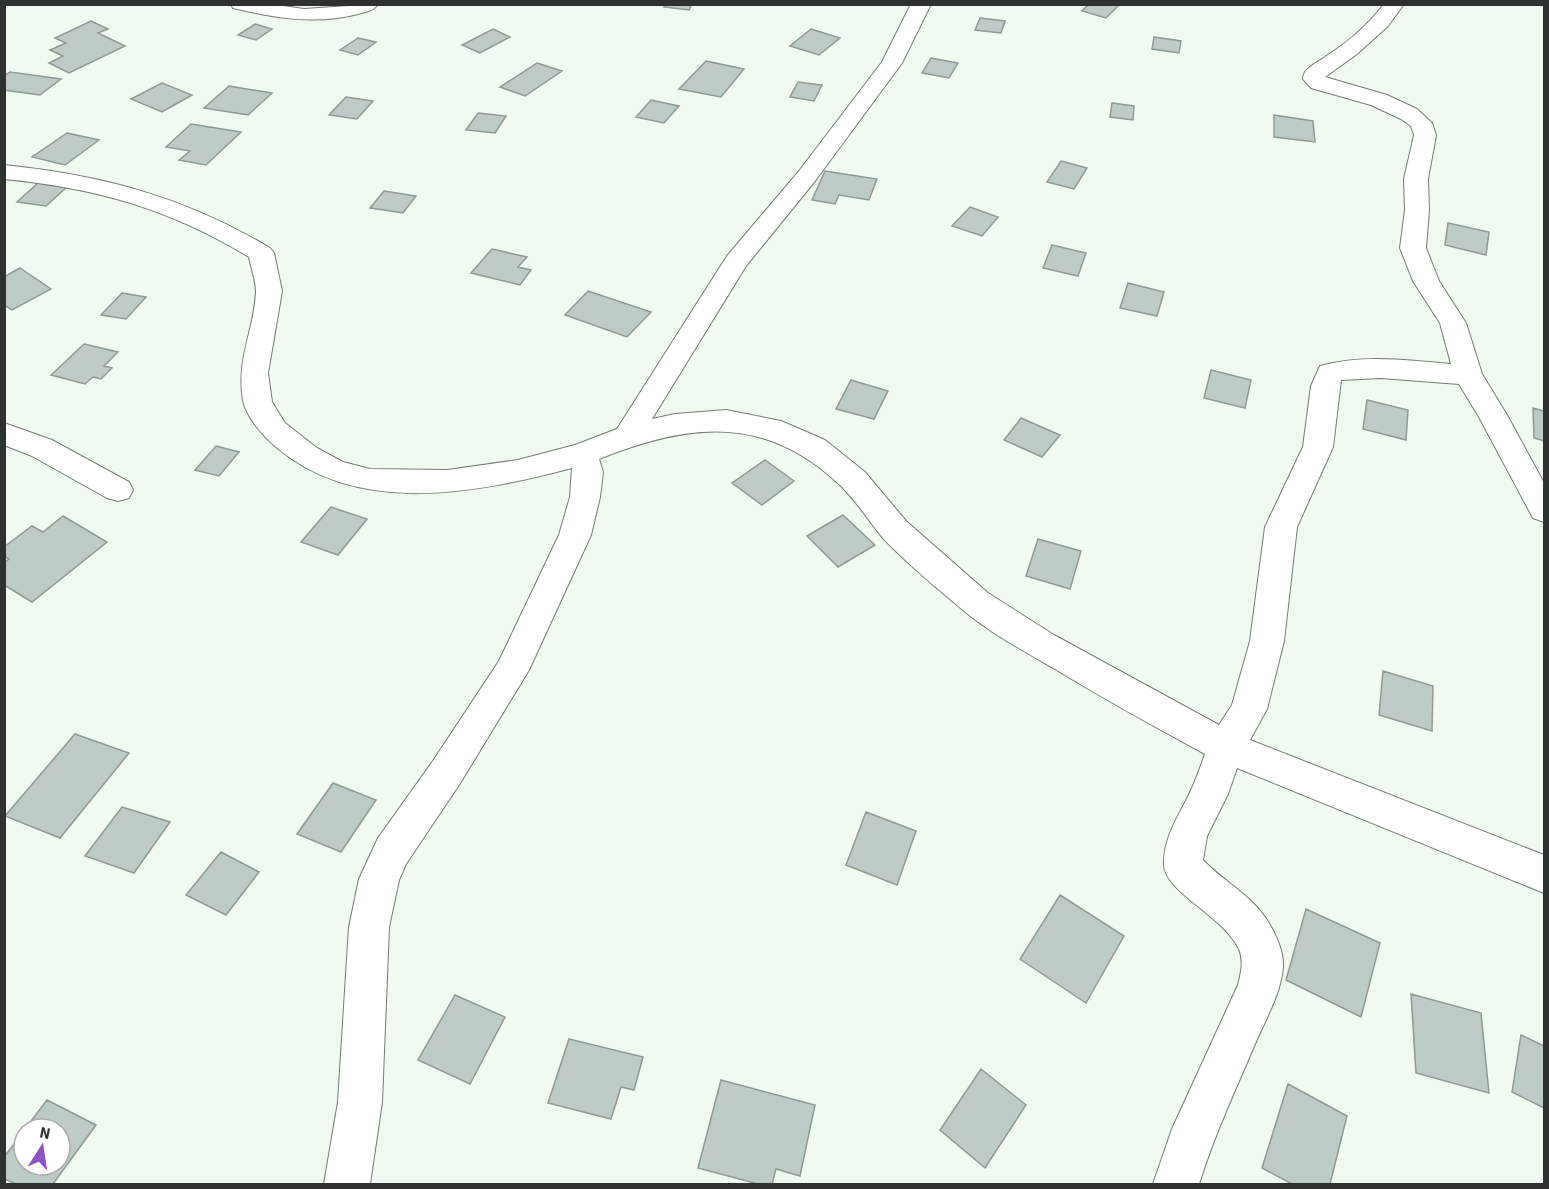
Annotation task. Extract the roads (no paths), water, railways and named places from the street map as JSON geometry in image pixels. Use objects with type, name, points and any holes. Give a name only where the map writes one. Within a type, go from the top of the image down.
[{"type":"street","points":[[240,4],[278,13],[314,16],[341,13],[369,4]]},
{"type":"street","points":[[627,436],[736,262],[807,176],[892,63],[921,4]]},
{"type":"street","points":[[1395,4],[1381,22],[1350,50],[1314,74],[1314,79],[1319,83],[1379,100],[1409,114],[1421,123],[1425,135],[1416,179],[1417,210],[1413,248],[1426,281],[1453,323],[1468,375],[1493,415],[1545,510]]},
{"type":"street","points":[[4,172],[72,180],[126,191],[159,202],[204,222],[261,253],[269,291],[254,373],[258,403],[275,430],[306,456],[334,470],[370,480],[447,481],[518,471],[583,454],[627,436],[675,424],[726,420],[771,428],[815,448],[854,480],[895,530],[976,602],[1042,645],[1226,747],[1545,874]]},
{"type":"street","points":[[1176,1185],[1188,1145],[1258,988],[1262,961],[1258,942],[1235,913],[1195,882],[1183,866],[1188,834],[1209,794],[1226,747],[1249,709],[1267,641],[1281,527],[1318,447],[1325,386],[1330,373],[1352,368],[1468,375]]},
{"type":"street","points":[[4,432],[42,448],[118,490]]},
{"type":"street","points":[[347,1185],[360,1102],[369,927],[379,879],[392,851],[446,773],[512,670],[575,535],[585,497],[588,472],[583,454]]}]
